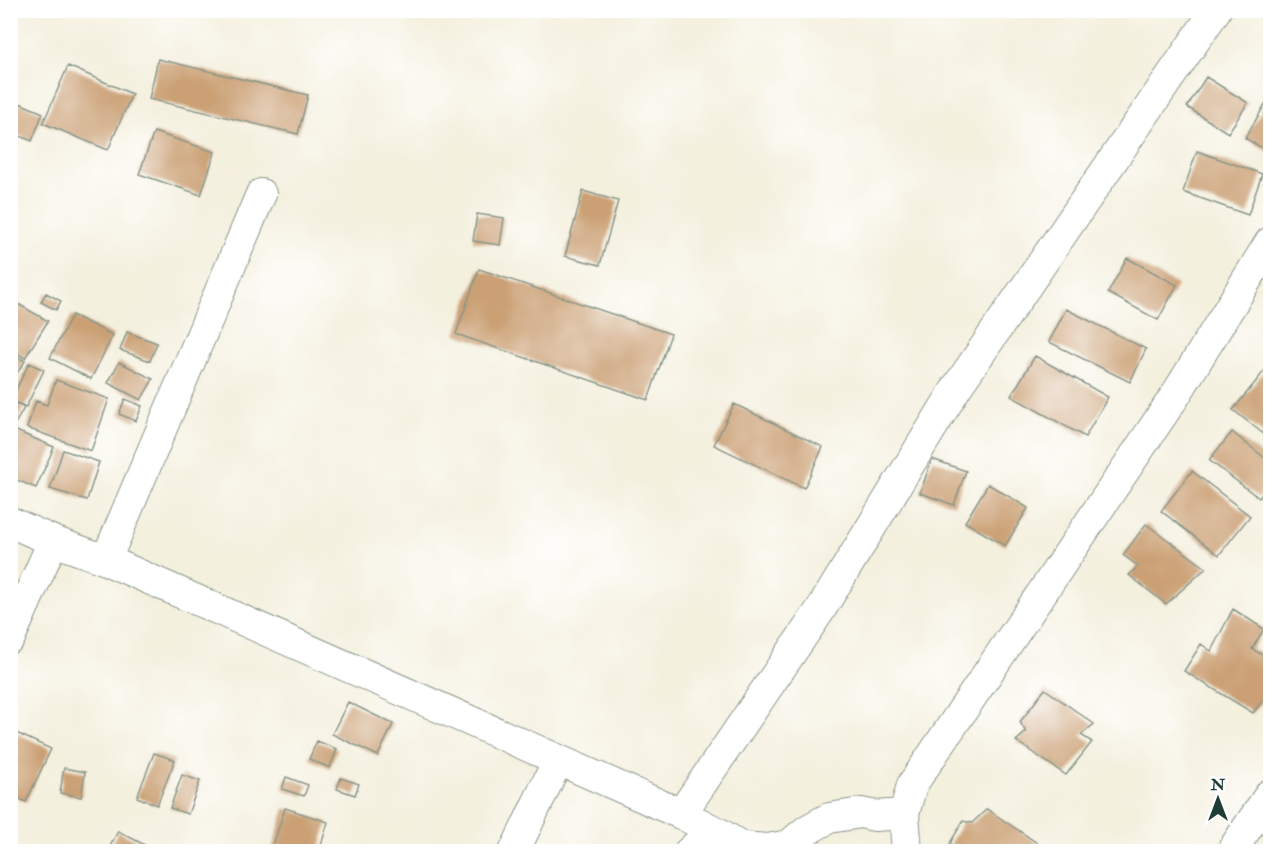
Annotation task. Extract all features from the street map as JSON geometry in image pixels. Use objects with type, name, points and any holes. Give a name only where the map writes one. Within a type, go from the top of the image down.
[{"type":"street","points":[[681,814],[821,609],[957,387],[1216,10]]},
{"type":"street","points":[[106,560],[261,194]]},
{"type":"street","points":[[907,852],[904,814],[912,786],[1175,396],[1270,242]]},
{"type":"street","points":[[10,522],[53,541],[106,560],[558,759],[681,814],[738,844]]},
{"type":"street","points":[[10,638],[53,541]]},
{"type":"street","points":[[514,852],[558,759]]},
{"type":"street","points":[[1231,852],[1270,794]]},
{"type":"street","points":[[689,852],[698,844],[738,844],[768,849],[789,845],[807,830],[829,818],[861,813],[875,816],[904,814]]},
{"type":"building","points":[[158,59],[308,95],[298,134],[149,99]]},
{"type":"building","points":[[68,66],[132,94],[108,150],[43,123]]},
{"type":"building","points":[[1206,77],[1248,103],[1228,133],[1187,107]]},
{"type":"building","points":[[1270,96],[1270,147],[1268,152],[1245,138]]},
{"type":"building","points":[[17,102],[43,113],[32,141],[10,132],[10,118]]},
{"type":"building","points":[[154,132],[215,152],[201,195],[139,174]]},
{"type":"building","points":[[1197,151],[1262,174],[1248,215],[1183,192]]},
{"type":"building","points":[[583,191],[618,201],[600,265],[565,256]]},
{"type":"building","points":[[477,214],[504,218],[500,245],[473,241]]},
{"type":"building","points":[[1127,258],[1177,285],[1158,320],[1108,293]]},
{"type":"building","points":[[479,269],[671,334],[648,400],[456,334]]},
{"type":"building","points":[[46,293],[61,301],[56,310],[41,302]]},
{"type":"building","points":[[18,304],[48,321],[25,358],[10,349],[10,317]]},
{"type":"building","points":[[1066,309],[1146,349],[1130,382],[1049,342]]},
{"type":"building","points":[[72,315],[113,335],[91,379],[50,358]]},
{"type":"building","points":[[127,332],[157,343],[150,361],[120,350]]},
{"type":"building","points":[[10,352],[25,361],[16,375],[10,372]]},
{"type":"building","points":[[1035,356],[1108,397],[1085,437],[1011,396]]},
{"type":"building","points":[[119,362],[153,379],[141,400],[108,383]]},
{"type":"building","points":[[29,363],[44,370],[26,407],[11,400]]},
{"type":"building","points":[[1270,366],[1270,439],[1233,410]]},
{"type":"building","points":[[56,380],[109,399],[91,451],[27,428],[36,401],[47,405]]},
{"type":"building","points":[[125,399],[142,406],[136,421],[119,414]]},
{"type":"building","points":[[11,401],[24,408],[12,429],[10,428]]},
{"type":"building","points":[[734,404],[823,447],[804,488],[714,445]]},
{"type":"building","points":[[14,430],[54,447],[36,488],[10,477],[10,437]]},
{"type":"building","points":[[1232,432],[1270,462],[1270,484],[1259,498],[1209,460]]},
{"type":"building","points":[[63,450],[99,462],[87,500],[50,489]]},
{"type":"building","points":[[932,459],[966,471],[954,505],[920,493]]},
{"type":"building","points":[[1192,471],[1250,516],[1219,555],[1161,511]]},
{"type":"building","points":[[988,484],[1028,508],[1005,546],[965,522]]},
{"type":"building","points":[[1146,524],[1206,568],[1166,604],[1129,575],[1138,566],[1123,555]]},
{"type":"building","points":[[1233,609],[1264,629],[1252,649],[1270,659],[1270,692],[1253,713],[1184,671],[1201,644],[1211,651]]},
{"type":"building","points":[[1045,689],[1094,724],[1081,735],[1092,742],[1066,775],[1016,741],[1026,732],[1020,722]]},
{"type":"building","points":[[348,702],[393,724],[378,756],[332,734]]},
{"type":"building","points":[[10,730],[51,749],[26,802],[10,794]]},
{"type":"building","points":[[317,741],[337,749],[330,768],[309,759]]},
{"type":"building","points":[[154,753],[175,760],[157,805],[137,797]]},
{"type":"building","points":[[64,768],[85,772],[81,797],[60,793]]},
{"type":"building","points":[[182,775],[200,781],[188,814],[170,808]]},
{"type":"building","points":[[286,777],[308,785],[304,796],[282,789]]},
{"type":"building","points":[[341,778],[359,784],[355,795],[337,789]]},
{"type":"building","points":[[285,808],[328,822],[319,852],[271,852]]},
{"type":"building","points":[[987,809],[1037,843],[1031,852],[963,852],[950,843],[963,821],[972,823]]},
{"type":"building","points":[[118,831],[158,852],[107,852]]}]
